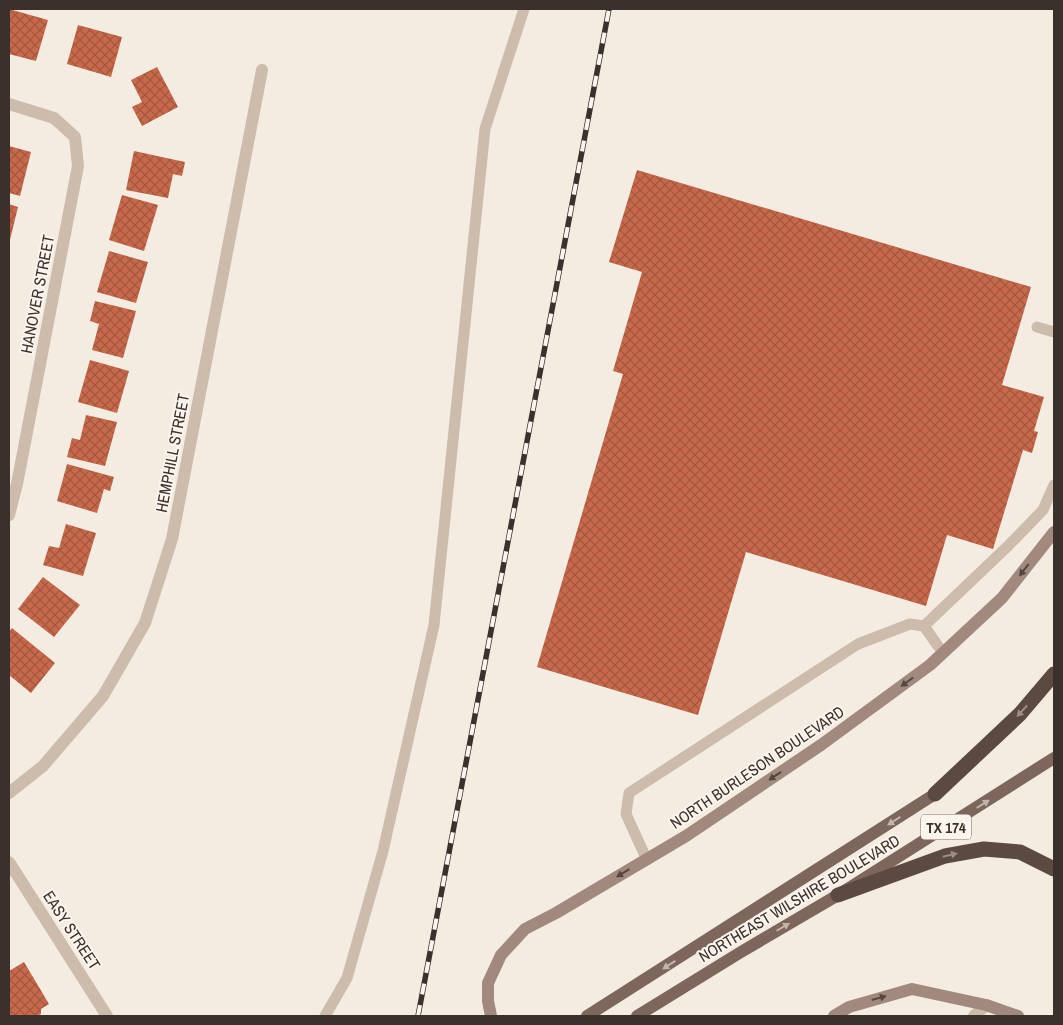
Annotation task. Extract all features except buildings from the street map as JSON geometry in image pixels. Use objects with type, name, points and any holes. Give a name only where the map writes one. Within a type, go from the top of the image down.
[{"type":"highway","points":[[935,794],[1020,714],[1054,674]]},
{"type":"highway","points":[[838,895],[945,856],[984,849],[1020,852],[1054,868]]},
{"type":"main road","name":"NORTH BURLESON BOULEVARD","points":[[491,1016],[488,1001],[488,983],[501,955],[525,929],[556,913],[686,836],[821,745],[930,665],[1002,598],[1054,532]]},
{"type":"main road","name":"NORTHEAST WILSHIRE BOULEVARD","points":[[637,1016],[838,895],[1054,758]]},
{"type":"main road","name":"NORTHEAST WILSHIRE BOULEVARD","points":[[588,1016],[935,794]]},
{"type":"main road","points":[[834,1016],[849,1007],[912,989],[986,1005],[1018,1016]]},
{"type":"street","name":"HEMPHILL STREET","points":[[9,793],[43,766],[103,696],[145,623],[172,539],[262,70]]},
{"type":"street","name":"HANOVER STREET","points":[[9,104],[54,118],[75,137],[78,166],[17,484],[9,515]]},
{"type":"street","name":"EASY STREET","points":[[9,862],[107,1016]]},
{"type":"street","points":[[974,1016],[986,1005]]},
{"type":"lane","points":[[325,1016],[347,978],[383,851],[434,625],[485,129],[524,9]]},
{"type":"lane","points":[[1037,327],[1054,332]]},
{"type":"lane","points":[[924,626],[1043,510],[1054,485]]},
{"type":"lane","points":[[647,860],[626,814],[629,793],[858,644],[910,624],[924,626],[943,652]]},
{"type":"railway","points":[[418,1016],[609,9]]}]
